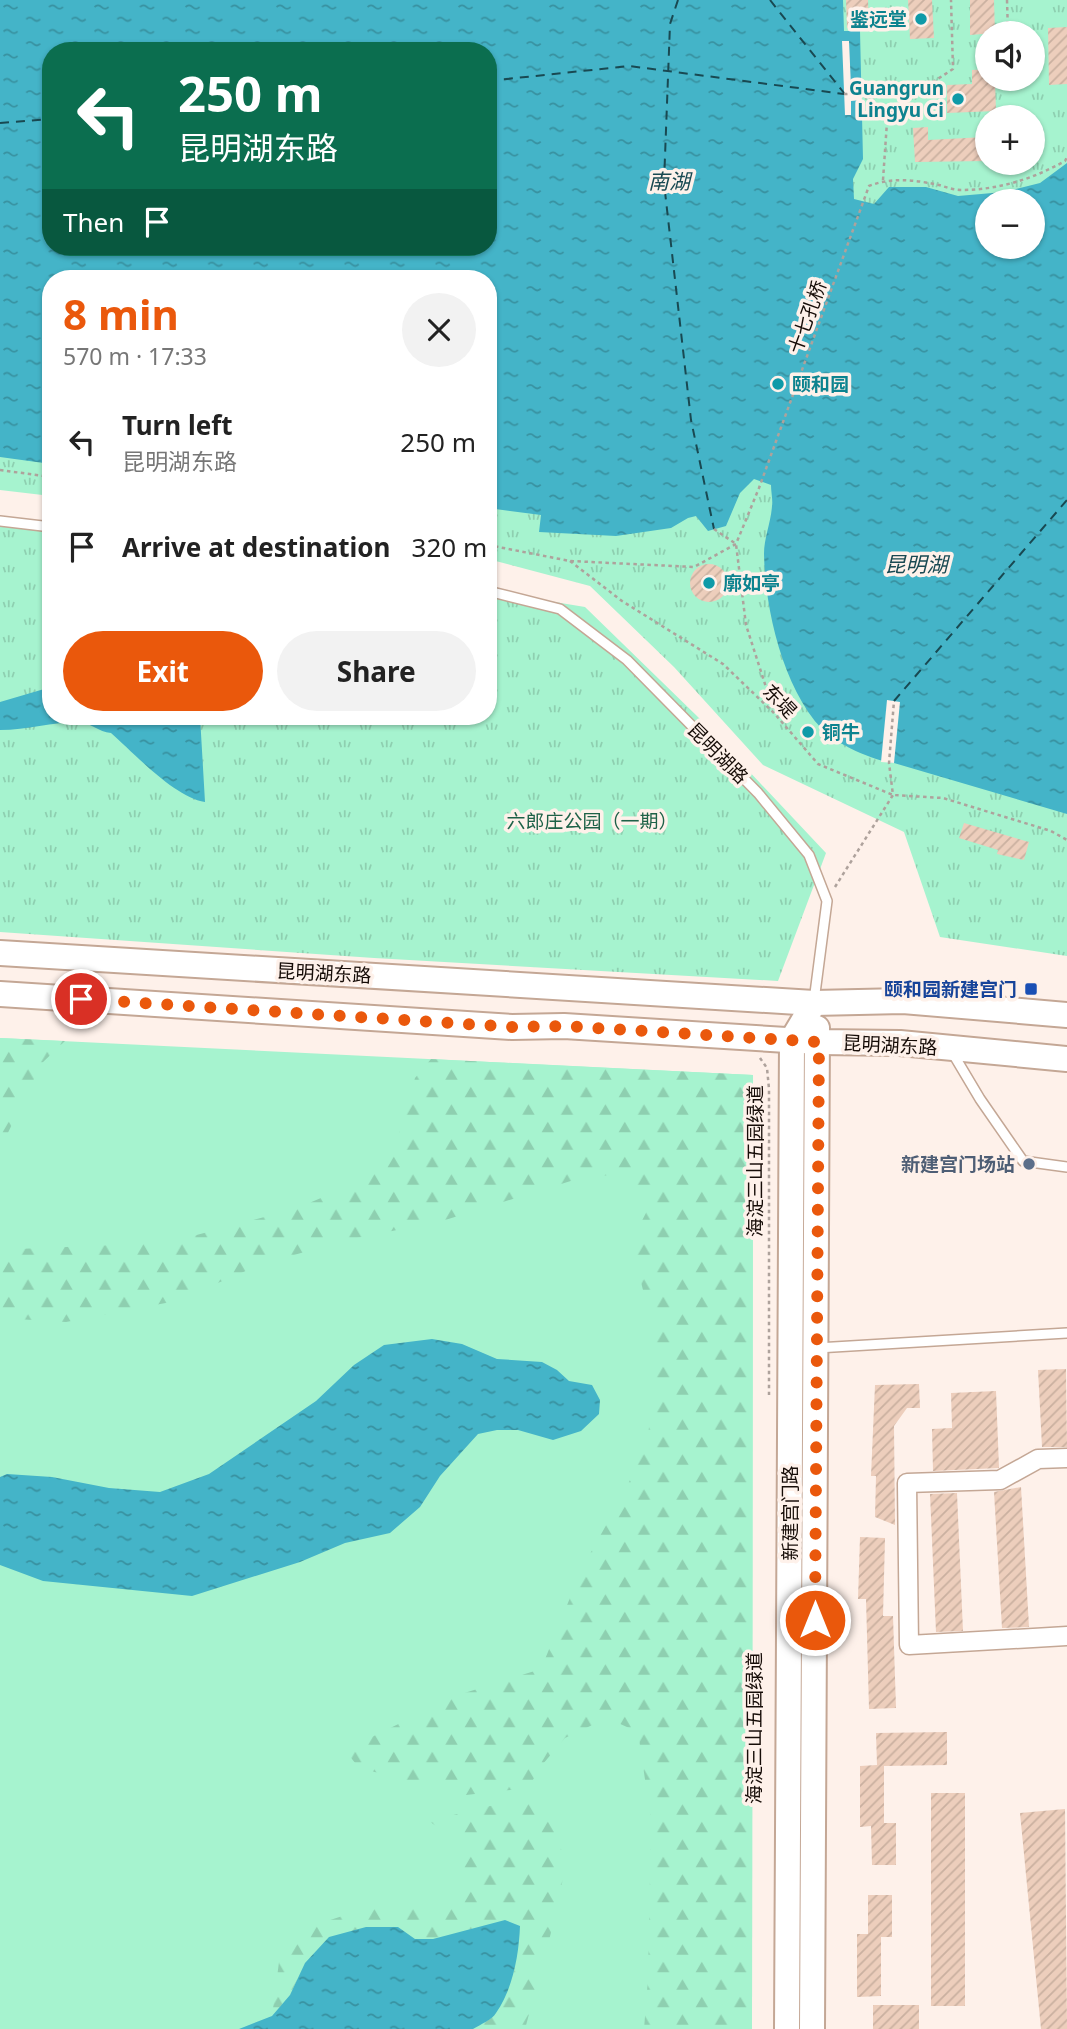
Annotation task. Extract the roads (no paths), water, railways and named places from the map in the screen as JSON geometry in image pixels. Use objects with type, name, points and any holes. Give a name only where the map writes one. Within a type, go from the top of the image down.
[{"type":"main road","name":"昆明湖东路","points":[[0,953],[814,1003],[903,1001],[1067,1015]]},
{"type":"main road","name":"昆明湖东路","points":[[0,994],[512,1027],[564,1026],[819,1042],[900,1043],[1067,1059]]},
{"type":"main road","points":[[792,1040],[814,1003]]},
{"type":"main road","name":"新建宫门路","points":[[812,2029],[819,1042],[814,1003]]},
{"type":"main road","name":"新建宫门路","points":[[787,2029],[792,1040]]},
{"type":"street","points":[[1067,1458],[1038,1459],[1000,1480],[907,1483],[909,1645],[1067,1636]]},
{"type":"lane","points":[[0,520],[42,526]]},
{"type":"lane","name":"昆明湖路","points":[[497,592],[560,609],[627,660],[763,799],[809,855],[827,901],[814,1003]]},
{"type":"lane","points":[[950,1048],[980,1099],[1023,1161],[1067,1167]]},
{"type":"lane","points":[[817,1348],[1067,1333]]},
{"type":"water","name":"颐和园","points":[[0,0],[843,0],[844,31],[860,31],[863,159],[853,179],[854,199],[874,204],[889,187],[926,187],[958,196],[975,195],[975,259],[1045,259],[1045,189],[1016,189],[1040,183],[1067,163],[1067,814],[876,759],[846,746],[822,729],[797,692],[779,647],[773,623],[764,554],[772,504],[771,485],[754,479],[740,493],[726,526],[708,531],[696,516],[671,528],[616,536],[539,532],[541,515],[497,509],[497,270],[42,270],[42,463],[0,457]]},
{"type":"water","points":[[42,690],[42,725],[48,725],[0,730],[0,702]]},
{"type":"water","points":[[90,725],[201,725],[205,802],[168,784],[111,733]]},
{"type":"water","points":[[432,1339],[462,1344],[497,1359],[542,1362],[569,1381],[592,1385],[600,1400],[599,1414],[581,1431],[553,1440],[518,1430],[478,1434],[440,1476],[420,1507],[390,1533],[345,1543],[300,1562],[192,1596],[43,1581],[0,1565],[0,1477],[7,1474],[52,1477],[109,1488],[160,1492],[209,1474],[316,1401],[354,1365],[384,1345]]},
{"type":"water","points":[[505,1920],[520,1926],[511,1982],[494,2015],[473,2029],[239,2029],[272,2016],[290,1995],[305,1963],[329,1937],[366,1927],[398,1927],[415,1939],[433,1939]]},
{"type":"place","name":"鉴远堂","points":[[921,19]]},
{"type":"place","name":"Guangrun Lingyu Ci","points":[[958,99]]},
{"type":"place","name":"颐和园","points":[[778,384]]},
{"type":"place","name":"廓如亭","points":[[709,583]]},
{"type":"place","name":"铜牛","points":[[808,732]]},
{"type":"place","name":"颐和园新建宫门","points":[[1031,989]]},
{"type":"place","name":"新建宫门场站","points":[[1029,1164]]},
{"type":"water label","name":"南湖","points":[[669,182]]},
{"type":"water label","name":"昆明湖","points":[[916,565]]},
{"type":"park label","name":"六郎庄公园（一期）","points":[[592,821]]}]
